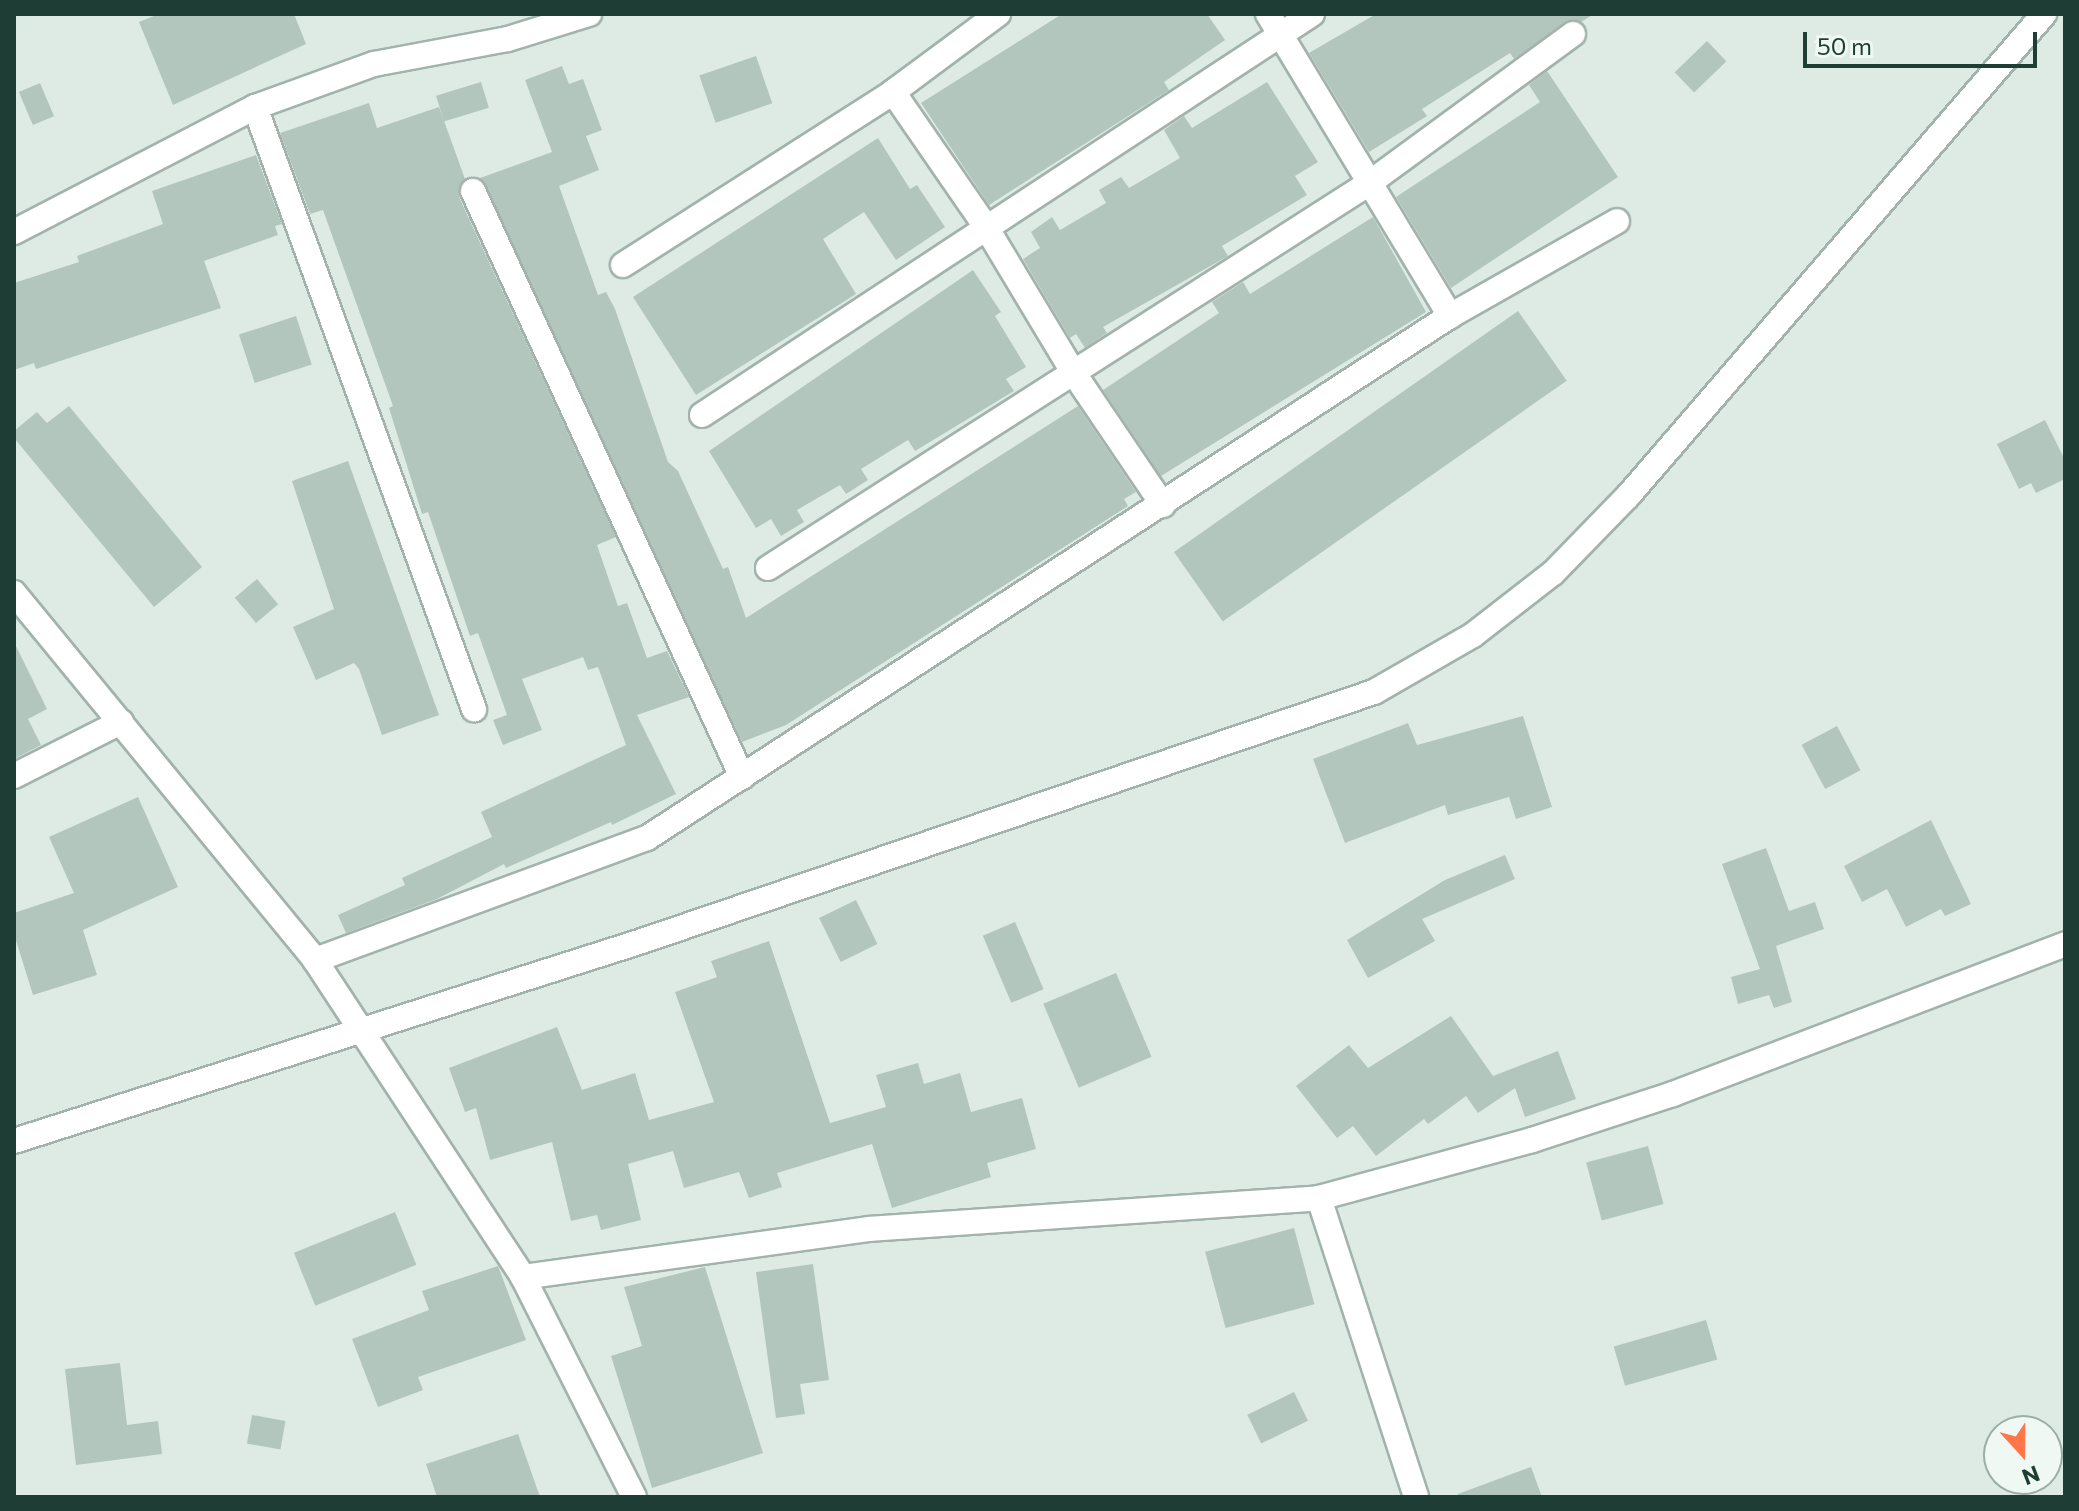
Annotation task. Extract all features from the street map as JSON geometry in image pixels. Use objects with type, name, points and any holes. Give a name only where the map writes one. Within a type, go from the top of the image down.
[{"type":"street","points":[[14,232],[255,107],[374,64],[508,39],[589,14]]},
{"type":"street","points":[[623,265],[893,92],[998,14]]},
{"type":"street","points":[[702,415],[986,227],[1275,24],[1312,14]]},
{"type":"street","points":[[14,1141],[360,1033],[1374,692],[1473,635],[1553,573],[1628,496],[2044,14]]},
{"type":"street","points":[[1275,24],[1368,184],[1450,316]]},
{"type":"street","points":[[768,568],[1075,375],[1368,184],[1573,34]]},
{"type":"street","points":[[893,92],[986,227],[1075,375],[1163,505]]},
{"type":"street","points":[[255,107],[474,709]]},
{"type":"street","points":[[473,191],[742,777]]},
{"type":"street","points":[[315,960],[647,838],[1450,316],[1617,221]]},
{"type":"street","points":[[14,593],[315,960],[360,1033],[523,1277],[634,1497]]},
{"type":"street","points":[[14,776],[121,722]]},
{"type":"street","points":[[523,1277],[869,1229],[1319,1198],[1673,1094],[2065,944]]},
{"type":"street","points":[[1319,1198],[1416,1497]]},
{"type":"building","points":[[159,14],[294,14],[306,44],[173,105],[139,22]]},
{"type":"building","points":[[1062,14],[1207,14],[1225,40],[1164,82],[1169,90],[989,205],[921,103]]},
{"type":"building","points":[[1376,14],[1594,14],[1581,22],[1565,22],[1514,59],[1510,53],[1422,109],[1427,116],[1369,152],[1309,53]]},
{"type":"building","points":[[1707,41],[1726,61],[1694,92],[1675,72]]},
{"type":"building","points":[[756,56],[772,103],[716,123],[699,76]]},
{"type":"building","points":[[562,66],[569,84],[583,79],[602,130],[586,136],[599,170],[559,186],[598,295],[606,292],[615,309],[668,462],[678,471],[723,569],[728,567],[746,618],[1078,406],[1136,492],[1124,499],[1128,506],[786,725],[742,742],[480,178],[552,152],[525,80]]},
{"type":"building","points":[[1547,71],[1618,177],[1451,288],[1396,197],[1540,102],[1529,85]]},
{"type":"building","points":[[481,82],[489,108],[444,122],[436,96]]},
{"type":"building","points":[[1267,82],[1318,162],[1295,176],[1307,195],[1222,246],[1228,256],[1103,327],[1107,333],[1085,348],[1076,334],[1070,338],[1023,259],[1040,248],[1031,232],[1052,217],[1060,230],[1106,203],[1099,190],[1121,177],[1129,188],[1180,158],[1164,130],[1184,116],[1192,128]]},
{"type":"building","points":[[40,83],[54,116],[33,125],[19,92]]},
{"type":"building","points":[[369,103],[377,128],[439,107],[465,179],[459,197],[616,537],[597,545],[618,606],[627,603],[647,658],[667,651],[689,697],[637,715],[676,794],[612,825],[611,822],[506,868],[504,864],[437,899],[346,933],[338,915],[405,885],[402,878],[492,837],[481,812],[626,745],[598,667],[588,670],[583,657],[522,679],[542,730],[503,745],[493,720],[507,715],[478,633],[470,636],[428,512],[422,514],[389,408],[393,406],[323,210],[310,214],[280,133]]},
{"type":"building","points":[[878,138],[910,189],[917,185],[945,227],[896,260],[864,212],[823,239],[856,294],[696,395],[633,297]]},
{"type":"building","points":[[256,155],[282,224],[275,226],[278,235],[204,261],[221,308],[36,369],[34,363],[14,370],[14,283],[79,262],[77,256],[163,224],[152,191]]},
{"type":"building","points":[[1373,217],[1426,312],[1161,476],[1103,390],[1219,313],[1212,302],[1243,282],[1250,294]]},
{"type":"building","points":[[973,270],[1001,312],[995,316],[1026,367],[1006,379],[1014,391],[915,451],[908,440],[861,469],[868,480],[846,494],[840,485],[797,510],[804,522],[781,536],[771,519],[756,528],[709,451]]},
{"type":"building","points":[[1518,311],[1567,381],[1223,622],[1174,552]]},
{"type":"building","points":[[296,316],[312,365],[255,383],[239,335]]},
{"type":"building","points":[[69,406],[202,567],[154,607],[14,438],[14,431],[37,412],[47,423]]},
{"type":"building","points":[[2045,420],[2065,460],[2065,479],[2036,493],[2031,483],[2019,489],[1997,444]]},
{"type":"building","points":[[348,461],[439,715],[382,735],[359,669],[354,663],[316,680],[293,627],[334,609],[292,481]]},
{"type":"building","points":[[257,579],[278,604],[256,623],[235,598]]},
{"type":"building","points":[[14,642],[47,709],[28,719],[41,745],[14,759]]},
{"type":"building","points":[[1523,716],[1552,807],[1516,819],[1509,797],[1448,815],[1445,805],[1345,843],[1313,759],[1408,723],[1417,745]]},
{"type":"building","points":[[1837,726],[1860,770],[1825,789],[1802,745]]},
{"type":"building","points":[[138,797],[178,887],[83,930],[97,975],[33,995],[14,934],[14,913],[74,893],[49,837]]},
{"type":"building","points":[[1931,820],[1971,904],[1945,916],[1941,909],[1906,927],[1887,889],[1862,902],[1844,866]]},
{"type":"building","points":[[1766,848],[1789,911],[1815,902],[1824,929],[1776,946],[1792,1002],[1774,1008],[1769,995],[1738,1004],[1731,977],[1760,969],[1722,864]]},
{"type":"building","points":[[1505,855],[1515,879],[1422,919],[1435,941],[1368,978],[1347,940],[1445,880]]},
{"type":"building","points":[[856,900],[877,944],[841,962],[819,918]]},
{"type":"building","points":[[1015,922],[1044,989],[1011,1003],[983,936]]},
{"type":"building","points":[[769,941],[830,1123],[886,1107],[876,1075],[918,1063],[924,1084],[960,1073],[971,1112],[1022,1098],[1036,1149],[987,1163],[991,1177],[892,1208],[872,1144],[777,1173],[782,1187],[749,1198],[739,1172],[684,1188],[673,1151],[628,1164],[641,1220],[601,1230],[597,1215],[571,1221],[552,1142],[490,1160],[476,1108],[465,1112],[449,1068],[557,1027],[582,1090],[635,1073],[649,1120],[714,1102],[675,992],[717,977],[711,961]]},
{"type":"building","points":[[1116,973],[1152,1057],[1079,1088],[1043,1004]]},
{"type":"building","points":[[1451,1016],[1493,1076],[1558,1051],[1576,1099],[1525,1117],[1515,1088],[1478,1113],[1466,1096],[1428,1124],[1424,1119],[1376,1156],[1353,1126],[1337,1138],[1296,1086],[1349,1045],[1368,1068]]},
{"type":"building","points":[[1648,1146],[1664,1204],[1602,1221],[1586,1163]]},
{"type":"building","points":[[395,1212],[416,1265],[315,1306],[294,1253]]},
{"type":"building","points":[[1294,1228],[1314,1304],[1226,1328],[1205,1252]]},
{"type":"building","points":[[813,1264],[829,1380],[800,1384],[805,1414],[776,1418],[756,1272]]},
{"type":"building","points":[[498,1266],[526,1340],[418,1377],[423,1390],[378,1407],[352,1339],[429,1310],[422,1291]]},
{"type":"building","points":[[705,1267],[763,1453],[652,1488],[611,1356],[642,1346],[624,1287]]},
{"type":"building","points":[[1706,1320],[1717,1359],[1625,1386],[1614,1346]]},
{"type":"building","points":[[120,1363],[127,1425],[158,1421],[162,1454],[76,1465],[65,1369]]},
{"type":"building","points":[[1294,1392],[1308,1421],[1261,1444],[1247,1415]]},
{"type":"building","points":[[252,1415],[285,1421],[280,1449],[247,1444]]},
{"type":"building","points":[[518,1434],[540,1497],[437,1497],[426,1464]]},
{"type":"building","points":[[1531,1467],[1542,1497],[1458,1497],[1458,1494]]}]
